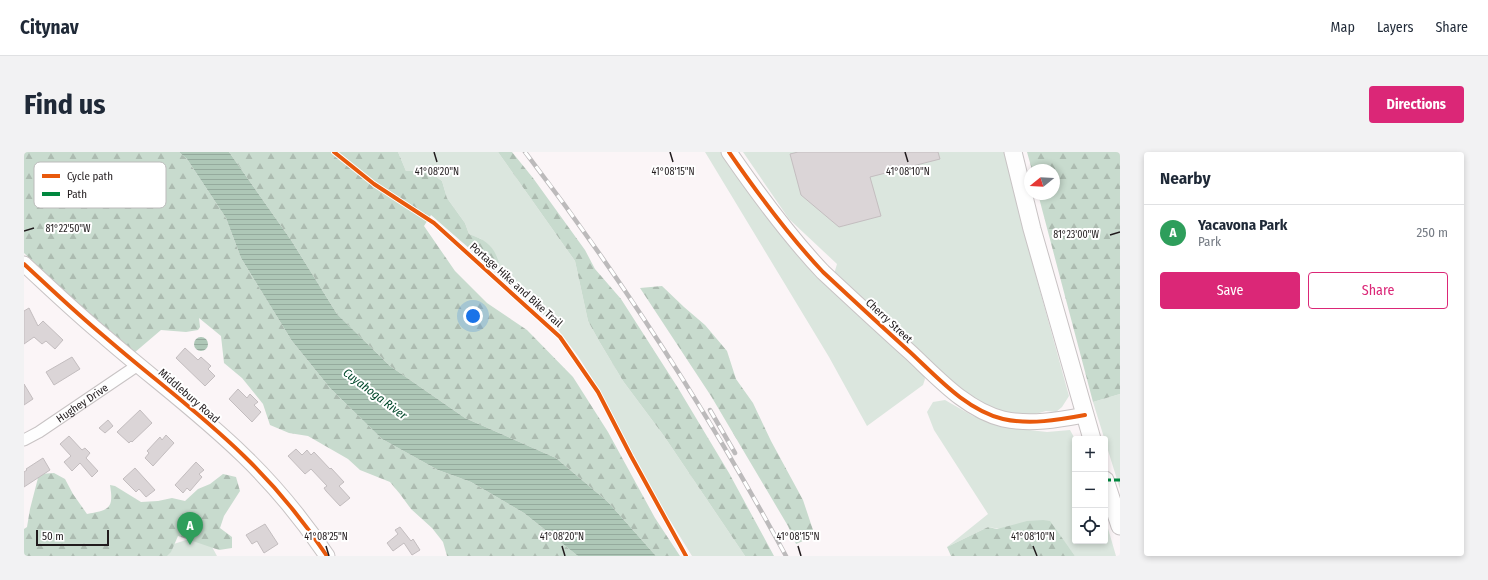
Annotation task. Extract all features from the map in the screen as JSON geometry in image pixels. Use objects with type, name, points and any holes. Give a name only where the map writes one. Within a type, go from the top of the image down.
[{"type":"main road","points":[[1013,152],[1032,229],[1091,436]]},
{"type":"main road","points":[[1108,489],[1120,526]]},
{"type":"street","name":"Cherry Street","points":[[729,152],[774,215],[823,272],[914,356],[967,402],[990,414],[1013,420],[1054,420],[1085,415]]},
{"type":"street","name":"Middlebury Road","points":[[24,264],[105,338],[138,364],[244,456],[297,515],[327,556]]},
{"type":"street","name":"Hughey Drive","points":[[24,440],[39,432],[138,364]]},
{"type":"shaded area","points":[[398,152],[498,152],[575,261],[588,321],[623,381],[664,436],[745,556],[692,556],[661,508],[599,389],[578,356],[553,323],[494,272],[499,263],[481,239],[469,234],[465,223],[447,198],[442,181],[427,170],[406,171]]},
{"type":"shaded area","points":[[705,152],[725,152],[735,166],[923,372],[925,379],[923,385],[867,426],[829,357]]},
{"type":"shaded area","points":[[743,152],[1004,152],[1069,396],[1062,407],[1056,412],[1046,411],[1032,415],[1002,411],[988,407],[954,386],[834,274],[837,264],[789,219]]},
{"type":"shaded area","points":[[1120,394],[1120,489],[1108,450],[1108,436],[1104,436],[1093,402]]},
{"type":"shaded area","points":[[945,400],[973,416],[1012,428],[1047,432],[1070,430],[1073,436],[1072,436],[1072,544],[1108,544],[1108,528],[1116,556],[1075,556],[1062,539],[988,527],[947,547],[988,514],[934,430],[927,412],[933,402]]},
{"type":"shaded area","points":[[205,534],[217,556],[136,556]]},
{"type":"green space","points":[[24,152],[179,152],[187,159],[226,218],[241,258],[292,341],[330,388],[382,439],[438,470],[471,482],[524,513],[578,556],[447,556],[443,542],[432,528],[411,509],[390,482],[360,470],[348,459],[308,436],[289,433],[270,425],[263,404],[242,378],[224,363],[221,336],[199,318],[200,327],[198,330],[186,332],[161,330],[134,353],[71,298],[24,253]]},
{"type":"green space","points":[[229,152],[398,152],[406,171],[427,170],[442,181],[447,198],[465,223],[469,234],[485,241],[495,252],[499,263],[494,270],[431,215],[424,226],[455,271],[487,303],[527,330],[573,377],[608,432],[655,518],[680,556],[656,556],[608,502],[556,458],[465,418],[390,366],[337,314],[291,240]]},
{"type":"green space","points":[[498,152],[512,152],[533,178],[585,250],[595,269],[621,299],[678,388],[729,473],[774,556],[745,556],[664,436],[623,381],[588,321],[575,261]]},
{"type":"green space","points":[[1027,152],[1120,152],[1120,394],[1093,402],[1040,200],[1060,200],[1060,164],[1030,164]]},
{"type":"green space","points":[[662,286],[705,325],[727,351],[736,379],[753,403],[771,441],[803,500],[815,536],[796,544],[788,526],[711,396],[640,288]]},
{"type":"green space","points":[[54,473],[65,479],[73,494],[87,514],[100,511],[108,507],[111,499],[110,485],[115,486],[141,502],[172,498],[185,501],[198,489],[210,484],[223,474],[236,477],[240,491],[224,516],[220,528],[232,537],[232,548],[219,550],[178,536],[171,552],[167,556],[24,556],[24,529],[27,527],[39,474]]},
{"type":"green space","points":[[1027,521],[1050,521],[1075,556],[951,556],[947,547],[988,527],[997,529]]},
{"type":"water","name":"Cuyahoga River","points":[[179,152],[229,152],[291,240],[337,314],[390,366],[465,418],[556,458],[608,502],[656,556],[578,556],[524,513],[471,482],[438,470],[382,439],[330,388],[292,341],[241,258],[226,218],[187,159]]},
{"type":"water","points":[[198,337],[204,337],[208,341],[208,347],[204,351],[198,351],[194,347],[194,341]]},
{"type":"building","points":[[798,152],[938,152],[940,159],[870,177],[881,216],[839,227],[801,195],[790,154]]},
{"type":"building","points":[[29,308],[38,326],[43,321],[63,340],[55,349],[46,341],[42,344],[34,337],[24,344],[24,311]]},
{"type":"building","points":[[185,348],[198,360],[201,357],[211,366],[208,369],[215,376],[205,386],[176,358]]},
{"type":"building","points":[[72,357],[80,369],[54,385],[46,372]]},
{"type":"building","points":[[24,384],[33,399],[24,405]]},
{"type":"building","points":[[238,389],[247,398],[250,394],[258,402],[254,405],[261,412],[252,422],[229,399]]},
{"type":"building","points":[[140,410],[152,423],[132,442],[131,441],[129,443],[117,432]]},
{"type":"building","points":[[108,420],[113,426],[105,433],[99,428]]},
{"type":"building","points":[[166,435],[174,443],[153,466],[145,458],[149,453],[147,451],[160,437],[162,440]]},
{"type":"building","points":[[69,436],[82,450],[85,448],[90,453],[86,458],[98,471],[92,477],[80,463],[72,471],[64,462],[71,456],[60,444]]},
{"type":"building","points":[[296,449],[302,455],[307,450],[311,455],[314,452],[344,482],[339,486],[350,498],[340,506],[324,488],[327,486],[311,469],[305,474],[288,456]]},
{"type":"building","points":[[43,458],[50,470],[24,487],[24,472],[27,470],[26,469]]},
{"type":"building","points":[[196,462],[204,470],[199,474],[202,477],[190,491],[187,488],[183,493],[175,485]]},
{"type":"building","points":[[135,468],[155,490],[146,497],[139,489],[136,492],[123,479]]},
{"type":"building","points":[[265,524],[278,544],[264,553],[257,541],[252,544],[246,535]]},
{"type":"building","points":[[400,527],[411,541],[413,539],[420,550],[412,555],[404,543],[393,551],[387,543],[398,534],[395,530]]},
{"type":"railway","points":[[525,152],[596,249],[663,349],[727,451],[786,556]]},
{"type":"railway","points":[[710,410],[735,453]]},
{"type":"marked path","points":[[1108,480],[1120,480]]},
{"type":"cycle path","name":"Portage Hike and Bike Trail","points":[[334,152],[374,184],[434,223],[560,337],[598,392],[686,556]]},
{"type":"cycle path","points":[[729,152],[774,214],[823,272],[953,392],[989,415],[1013,421],[1034,422],[1065,419],[1085,415]]},
{"type":"cycle path","points":[[24,264],[84,319],[193,410],[244,456],[267,479],[288,504],[327,556]]},
{"type":"place","name":"Yacavona Park","points":[[190,545]]}]
